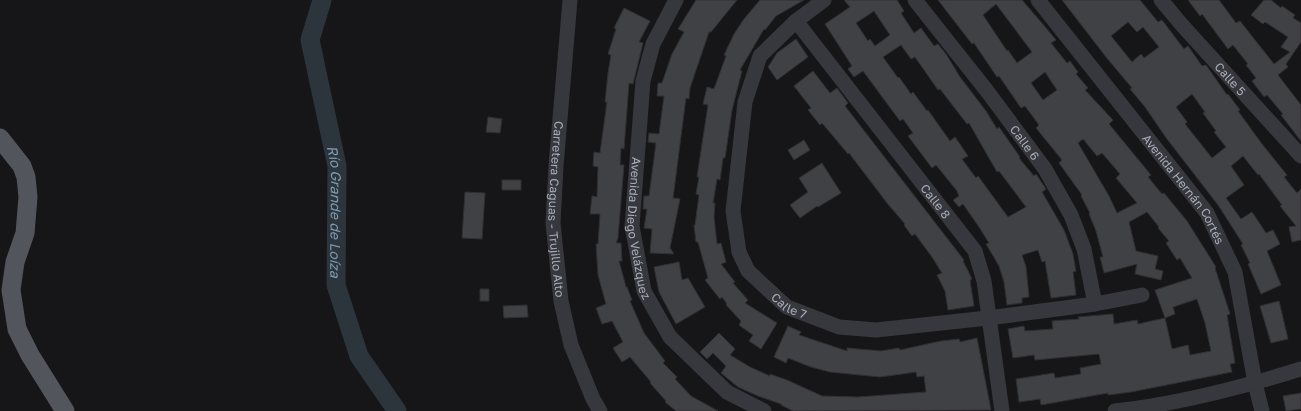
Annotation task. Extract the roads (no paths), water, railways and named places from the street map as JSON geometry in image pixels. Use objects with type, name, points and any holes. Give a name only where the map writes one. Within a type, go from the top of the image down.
[{"type":"main road","points":[[0,138],[22,166],[26,177],[28,197],[25,233],[15,262],[11,290],[17,330],[65,411]]},
{"type":"street","name":"Carretera Caguas - Trujillo Alto","points":[[570,0],[553,224],[561,301],[570,345],[593,400],[600,411]]},
{"type":"street","name":"Avenida Diego Velázquez","points":[[676,0],[653,44],[643,81],[632,226],[644,291],[670,337],[726,392],[764,411]]},
{"type":"street","name":"Calle 7","points":[[824,0],[796,21],[760,56],[745,102],[733,211],[739,252],[748,271],[787,307],[839,327],[876,330],[1095,304],[1142,295]]},
{"type":"street","name":"Calle 6","points":[[916,0],[988,91],[1045,169],[1071,215],[1084,249],[1095,304]]},
{"type":"street","name":"Avenida Hernán Cortés","points":[[1038,0],[1208,214],[1235,272],[1254,383],[1262,411]]},
{"type":"street","name":"Calle 5","points":[[1161,0],[1301,156]]},
{"type":"street","name":"Calle 8","points":[[796,21],[976,251],[984,281],[1002,411]]},
{"type":"street","points":[[1115,411],[1155,406],[1254,383],[1301,369]]},
{"type":"waterway","name":"Río Grande de Loíza","points":[[322,0],[310,40],[337,166],[336,285],[359,356],[397,411]]}]
